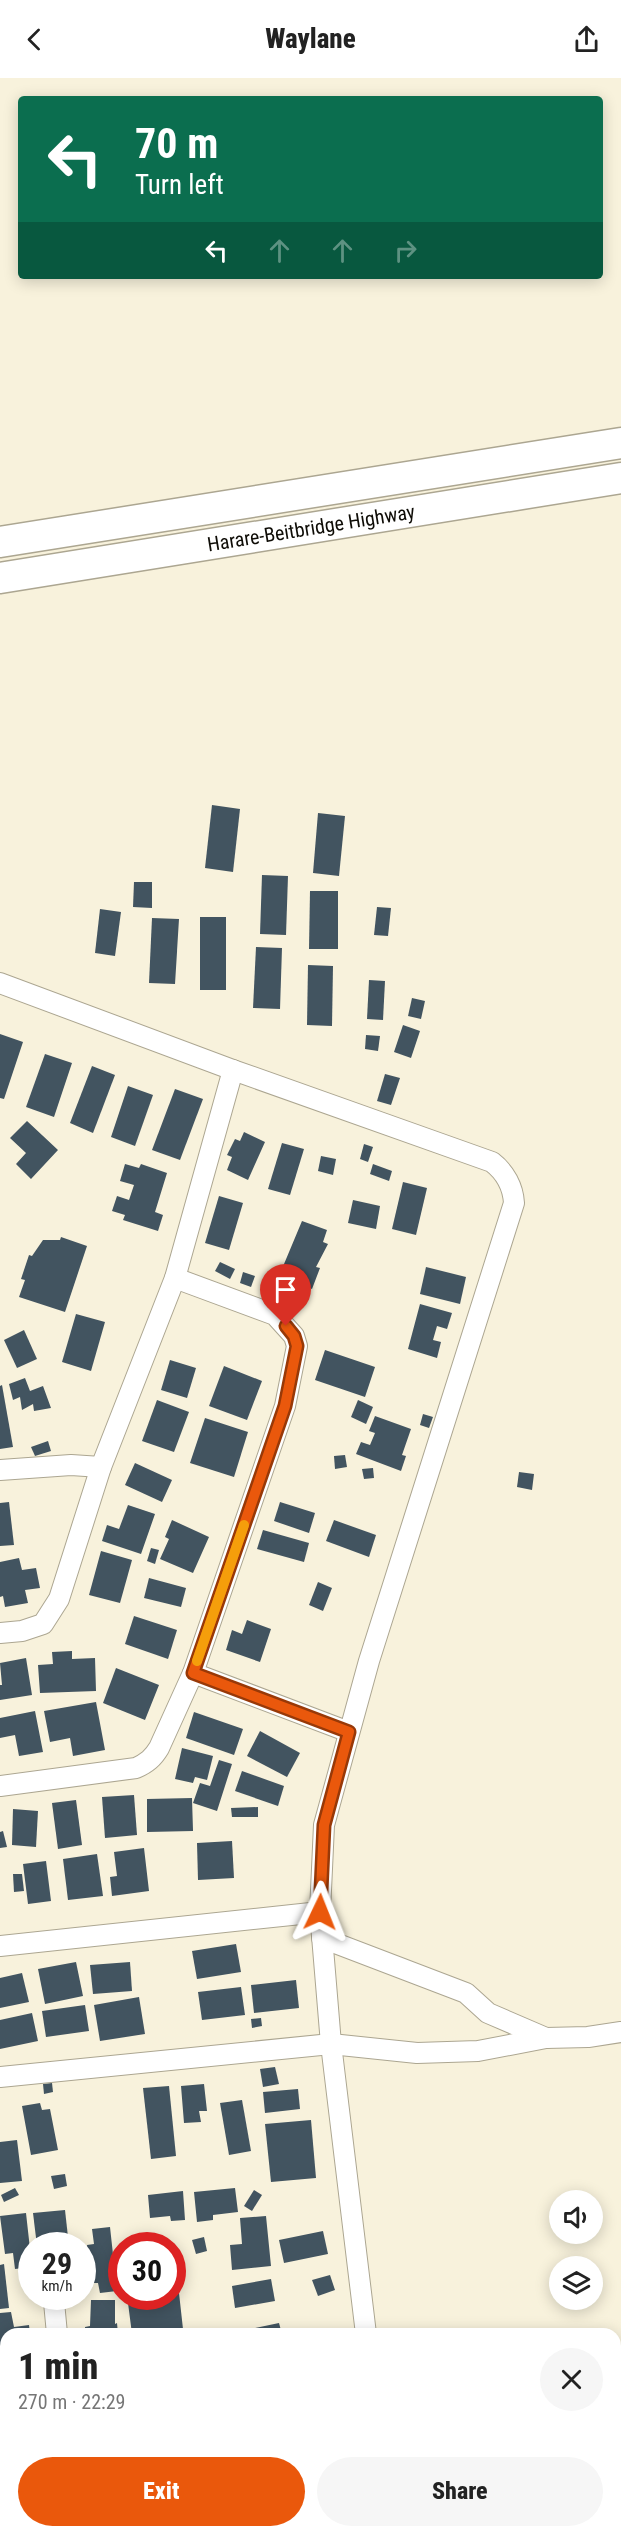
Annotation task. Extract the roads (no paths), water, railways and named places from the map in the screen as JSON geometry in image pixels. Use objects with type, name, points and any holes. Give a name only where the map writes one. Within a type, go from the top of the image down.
[{"type":"highway","name":"Harare-Beitbridge Highway","points":[[0,542],[621,443]]},
{"type":"highway","name":"Harare-Beitbridge Highway","points":[[0,579],[621,478]]},
{"type":"street","points":[[0,983],[233,1070],[492,1162],[501,1169],[513,1193],[514,1203],[369,1661],[324,1825],[320,1912],[322,1938],[331,2044],[365,2328]]},
{"type":"street","points":[[0,1634],[22,1631],[43,1624],[59,1599],[101,1467],[175,1278],[233,1070]]},
{"type":"street","points":[[0,1786],[136,1768],[153,1758],[193,1673],[285,1406],[297,1346],[294,1336],[275,1315],[175,1278]]},
{"type":"street","points":[[0,1470],[71,1465],[101,1467]]},
{"type":"street","points":[[193,1673],[349,1732]]},
{"type":"street","points":[[0,1946],[320,1912]]},
{"type":"street","points":[[322,1938],[466,1993],[488,2013],[546,2038]]},
{"type":"street","points":[[0,2077],[331,2044],[417,2053],[478,2051],[546,2038],[588,2037],[621,2032]]},
{"type":"street","points":[[55,2310],[56,2328]]}]
